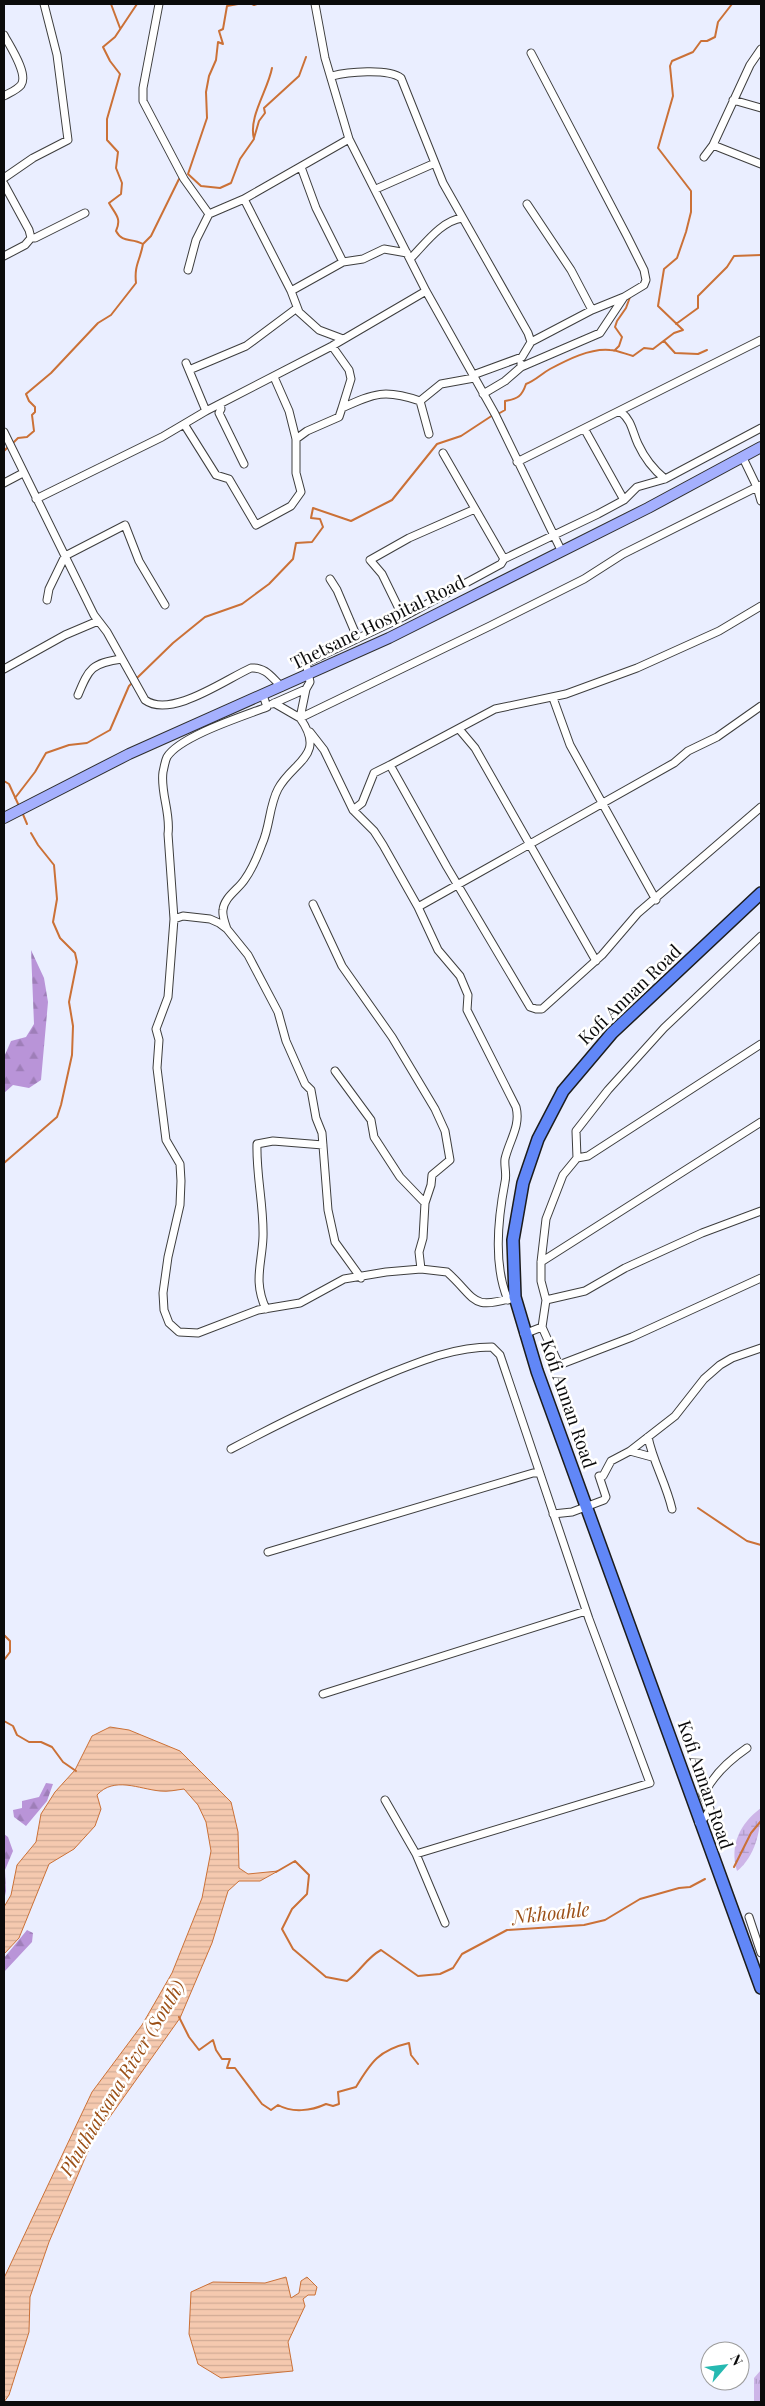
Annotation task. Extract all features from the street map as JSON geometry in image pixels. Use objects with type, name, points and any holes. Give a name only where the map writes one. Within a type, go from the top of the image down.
[{"type":"main road","name":"Thetsane Hospital Road","points":[[4,818],[136,750],[310,675],[405,631],[761,448]]},
{"type":"main road","name":"Kofi Annan Road","points":[[761,893],[612,1033],[563,1091],[538,1140],[523,1183],[513,1240],[511,1299],[699,1822],[761,1988]]},
{"type":"street","points":[[4,178],[32,158],[68,140],[57,55],[44,4]]},
{"type":"street","points":[[159,4],[143,88],[143,101],[184,179],[209,214]]},
{"type":"street","points":[[316,4],[325,58],[332,76],[349,139],[426,291],[474,376],[562,550]]},
{"type":"street","points":[[4,35],[24,78],[21,86],[4,96]]},
{"type":"street","points":[[704,158],[713,145],[750,65],[761,51]]},
{"type":"street","points":[[521,367],[522,357],[531,342],[592,310],[624,297],[644,285],[644,270],[628,236],[531,53]]},
{"type":"street","points":[[332,76],[345,72],[391,73],[401,78],[435,163],[462,218],[516,308],[531,342]]},
{"type":"street","points":[[733,100],[761,108]]},
{"type":"street","points":[[188,270],[196,240],[209,214],[244,199],[349,139]]},
{"type":"street","points":[[713,145],[761,164]]},
{"type":"street","points":[[376,189],[435,163]]},
{"type":"street","points":[[301,167],[316,208],[343,262]]},
{"type":"street","points":[[4,184],[30,230],[31,238]]},
{"type":"street","points":[[244,199],[291,291],[297,308],[319,330],[343,339]]},
{"type":"street","points":[[527,204],[571,270],[592,310]]},
{"type":"street","points":[[4,256],[25,245],[31,238],[35,238],[85,213]]},
{"type":"street","points":[[409,256],[441,228],[454,219],[462,218]]},
{"type":"street","points":[[291,291],[343,262],[363,259],[384,249],[409,256]]},
{"type":"street","points":[[36,499],[121,459],[206,411],[332,346],[426,291]]},
{"type":"street","points":[[483,394],[505,381],[521,367],[600,333],[624,297]]},
{"type":"street","points":[[206,411],[188,366],[246,346],[297,308]]},
{"type":"street","points":[[517,462],[621,412],[761,340]]},
{"type":"street","points":[[296,439],[307,431],[339,417],[351,379],[349,370],[332,346]]},
{"type":"street","points":[[420,401],[441,384],[474,376],[522,357]]},
{"type":"street","points":[[184,424],[216,475],[229,479],[256,525],[291,506],[301,492],[296,473],[296,439],[289,411],[274,377]]},
{"type":"street","points":[[342,408],[384,393],[400,394],[420,401]]},
{"type":"street","points":[[420,401],[429,434]]},
{"type":"street","points":[[220,404],[221,409],[219,413],[244,464]]},
{"type":"street","points":[[621,412],[628,418],[638,444],[651,465],[665,479]]},
{"type":"street","points":[[300,718],[306,689],[310,682],[306,663],[357,637],[403,617],[501,564],[504,559],[624,500],[637,487],[665,479],[761,428]]},
{"type":"street","points":[[585,430],[624,500]]},
{"type":"street","points":[[4,432],[98,621],[107,632],[141,695],[149,702],[159,704],[192,699],[245,670],[257,668],[271,675],[282,687]]},
{"type":"street","points":[[444,453],[504,559]]},
{"type":"street","points":[[743,458],[759,486],[761,501]]},
{"type":"street","points":[[4,483],[23,473]]},
{"type":"street","points":[[300,718],[584,579],[623,554],[759,486]]},
{"type":"street","points":[[403,617],[385,580],[370,560],[409,538],[475,509]]},
{"type":"street","points":[[46,600],[49,589],[65,556],[125,525],[139,561],[165,605]]},
{"type":"street","points":[[330,578],[357,637]]},
{"type":"street","points":[[353,810],[362,803],[374,773],[495,709],[546,697],[553,698],[662,658],[719,631],[761,606]]},
{"type":"street","points":[[4,669],[65,635],[98,621]]},
{"type":"street","points":[[78,695],[87,675],[96,664],[122,659]]},
{"type":"street","points":[[263,695],[271,705],[300,718],[324,750],[353,810],[379,839],[418,907],[438,950],[464,984],[468,995],[467,1010],[506,1085],[519,1118],[505,1160],[506,1180],[499,1217],[498,1239],[502,1283],[511,1299],[488,1305],[481,1304],[466,1293],[448,1272],[421,1269],[386,1272],[344,1280],[300,1304],[266,1309],[192,1334],[185,1334],[173,1328],[164,1310],[168,1257],[180,1204],[181,1170],[176,1155],[166,1140],[157,1068],[159,1040],[156,1030],[168,997],[174,919],[168,834],[170,820],[163,774],[167,757],[185,742],[211,729],[271,705],[306,689]]},
{"type":"street","points":[[553,698],[570,745],[656,900]]},
{"type":"street","points":[[418,907],[674,763],[688,751],[717,737],[761,706]]},
{"type":"street","points":[[458,729],[475,748],[596,961]]},
{"type":"street","points":[[227,929],[223,910],[225,903],[246,879],[263,844],[273,801],[278,789],[286,778],[299,766],[309,750],[310,732]]},
{"type":"street","points":[[390,765],[458,886],[530,1007],[536,1009],[542,1009],[596,961],[638,913],[656,900],[761,808]]},
{"type":"street","points":[[313,904],[342,966],[392,1036],[445,1131],[450,1160],[432,1175],[431,1185],[424,1203],[423,1238],[419,1252],[421,1269]]},
{"type":"street","points":[[174,919],[183,916],[210,919],[227,929],[248,955],[278,1012],[286,1041],[305,1084],[311,1090],[323,1145],[328,1210],[335,1242],[361,1278]]},
{"type":"street","points":[[577,1158],[576,1131],[608,1090],[664,1028],[761,936]]},
{"type":"street","points":[[761,1044],[588,1156],[577,1158],[563,1175],[546,1220],[541,1281],[546,1300],[542,1327],[559,1365],[632,1338],[761,1278]]},
{"type":"street","points":[[334,1071],[371,1120],[374,1137],[390,1162],[412,1191],[422,1198],[424,1203]]},
{"type":"street","points":[[542,1262],[761,1122]]},
{"type":"street","points":[[266,1309],[259,1288],[259,1260],[263,1238],[257,1144],[273,1141],[323,1145]]},
{"type":"street","points":[[546,1300],[585,1291],[625,1268],[702,1232],[761,1211]]},
{"type":"street","points":[[524,1334],[542,1327]]},
{"type":"street","points":[[232,1449],[322,1403],[434,1356],[469,1347],[492,1347],[500,1354],[586,1611],[650,1783],[416,1854]]},
{"type":"street","points":[[554,1514],[586,1508],[604,1500],[606,1497],[599,1476],[603,1476],[611,1461],[630,1450],[675,1416],[704,1379],[720,1365],[732,1358],[761,1348]]},
{"type":"street","points":[[648,1437],[652,1457],[667,1487],[672,1509]]},
{"type":"street","points":[[630,1450],[652,1457]]},
{"type":"street","points":[[268,1552],[539,1473]]},
{"type":"street","points":[[323,1694],[586,1611]]},
{"type":"street","points":[[699,1822],[710,1809],[703,1794],[707,1791],[710,1782],[735,1756],[747,1748]]},
{"type":"street","points":[[385,1800],[416,1854],[445,1923]]},
{"type":"street","points":[[748,1953],[761,1952],[749,1916]]},
{"type":"green space","points":[[31,950],[44,978],[48,1002],[41,1080],[29,1088],[13,1085],[4,1093],[4,1057],[11,1041],[26,1037],[34,1024]]},
{"type":"green space","points":[[46,1783],[53,1784],[47,1801],[26,1826],[14,1817],[13,1810],[22,1808],[22,1801],[39,1797]]},
{"type":"green space","points":[[761,1808],[760,1825],[753,1851],[737,1871],[734,1853],[738,1836],[747,1821]]},
{"type":"green space","points":[[4,1834],[8,1837],[13,1851],[5,1870],[6,1891],[4,1901]]},
{"type":"green space","points":[[27,1930],[33,1933],[32,1942],[4,1972],[4,1958]]},
{"type":"green space","points":[[761,2370],[761,2402],[754,2402],[754,2378]]},
{"type":"water","name":"Phuthiatsana River (South)","points":[[110,1727],[129,1730],[180,1751],[231,1802],[238,1832],[239,1868],[248,1874],[278,1871],[260,1881],[239,1881],[228,1891],[212,1943],[180,2018],[92,2142],[49,2242],[30,2297],[29,2332],[9,2395],[4,2402],[4,2278],[92,2092],[142,2025],[172,1973],[202,1898],[211,1851],[206,1822],[198,1805],[184,1789],[163,1791],[119,1785],[104,1789],[97,1795],[101,1809],[95,1826],[74,1849],[49,1864],[19,1938],[4,1954],[4,1907],[11,1895],[17,1865],[36,1842],[41,1814],[55,1792],[75,1770],[92,1736]]},
{"type":"water","points":[[286,2277],[291,2298],[299,2293],[301,2281],[307,2277],[317,2287],[315,2295],[308,2295],[303,2299],[305,2306],[288,2342],[293,2371],[221,2378],[198,2364],[189,2334],[191,2292],[213,2282],[265,2283]]},
{"type":"waterway","points":[[111,4],[120,28]]},
{"type":"waterway","points":[[13,443],[18,438],[27,437],[34,431],[32,415],[35,412],[35,407],[29,401],[26,394],[51,373],[98,323],[111,315],[136,283],[137,267],[143,244],[121,238],[116,231],[118,219],[109,203],[121,194],[122,183],[116,168],[118,152],[107,140],[107,119],[120,74],[110,61],[103,47],[115,37],[137,4]]},
{"type":"waterway","points":[[238,4],[227,6],[223,29],[219,31],[223,44],[218,42],[216,60],[209,76],[206,92],[207,118],[188,174],[201,186],[220,188],[231,183],[240,159],[254,139],[253,131],[256,113],[272,68]]},
{"type":"waterway","points":[[252,4],[257,4]]},
{"type":"waterway","points":[[498,414],[505,410],[505,401],[519,396],[526,384],[571,359],[602,350],[633,356],[644,348],[653,349],[674,333],[683,330],[658,306],[664,269],[677,258],[691,212],[691,191],[658,148],[673,96],[670,66],[672,61],[693,52],[701,41],[707,41],[715,37],[718,22],[732,4]]},
{"type":"waterway","points":[[254,138],[259,121],[265,113],[264,108],[299,76],[306,57]]},
{"type":"waterway","points":[[143,244],[151,236],[179,179]]},
{"type":"waterway","points":[[676,324],[698,308],[698,296],[727,267],[734,256],[761,255]]},
{"type":"waterway","points":[[614,351],[619,346],[622,337],[615,327],[630,297]]},
{"type":"waterway","points":[[664,341],[675,353],[698,354],[707,350]]},
{"type":"waterway","points":[[137,678],[173,643],[205,617],[242,604],[269,584],[293,559],[296,543],[312,542],[323,527],[320,519],[311,518],[313,508],[351,521],[392,500],[437,444],[461,436],[493,415]]},
{"type":"waterway","points":[[4,451],[9,446]]},
{"type":"waterway","points":[[15,798],[35,772],[46,753],[69,745],[87,743],[110,730],[129,686],[133,682]]},
{"type":"waterway","points":[[4,781],[9,784],[19,806]]},
{"type":"waterway","points":[[22,812],[27,824]]},
{"type":"waterway","points":[[4,1163],[57,1117],[72,1055],[73,1026],[69,1002],[77,962],[75,953],[60,938],[53,922],[57,899],[54,865],[31,833]]},
{"type":"waterway","points":[[698,1508],[747,1541],[761,1545]]},
{"type":"waterway","points":[[4,1635],[10,1641],[10,1652],[4,1660]]},
{"type":"waterway","points":[[4,1721],[13,1726],[17,1735],[29,1742],[41,1742],[52,1747],[63,1762],[76,1771]]},
{"type":"waterway","name":"Nkhoahle","points":[[734,1867],[751,1833],[761,1821]]},
{"type":"waterway","name":"Nkhoahle","points":[[276,1872],[295,1861],[309,1875],[307,1894],[292,1909],[282,1929],[293,1949],[326,1977],[347,1981],[371,1957],[381,1950],[418,1976],[440,1974],[453,1968],[462,1954],[507,1930],[584,1925],[605,1920],[640,1899],[679,1888],[690,1887],[705,1879]]},
{"type":"waterway","name":"Phuthiatsana River (South)","points":[[179,2017],[189,2037],[199,2050],[213,2040],[216,2050],[222,2059],[230,2059],[227,2068],[235,2068],[262,2104],[271,2110],[278,2105],[283,2108],[302,2110],[326,2104],[333,2106],[339,2104],[338,2092],[356,2087],[377,2058],[390,2049],[399,2046],[409,2043],[411,2055],[418,2064]]}]
